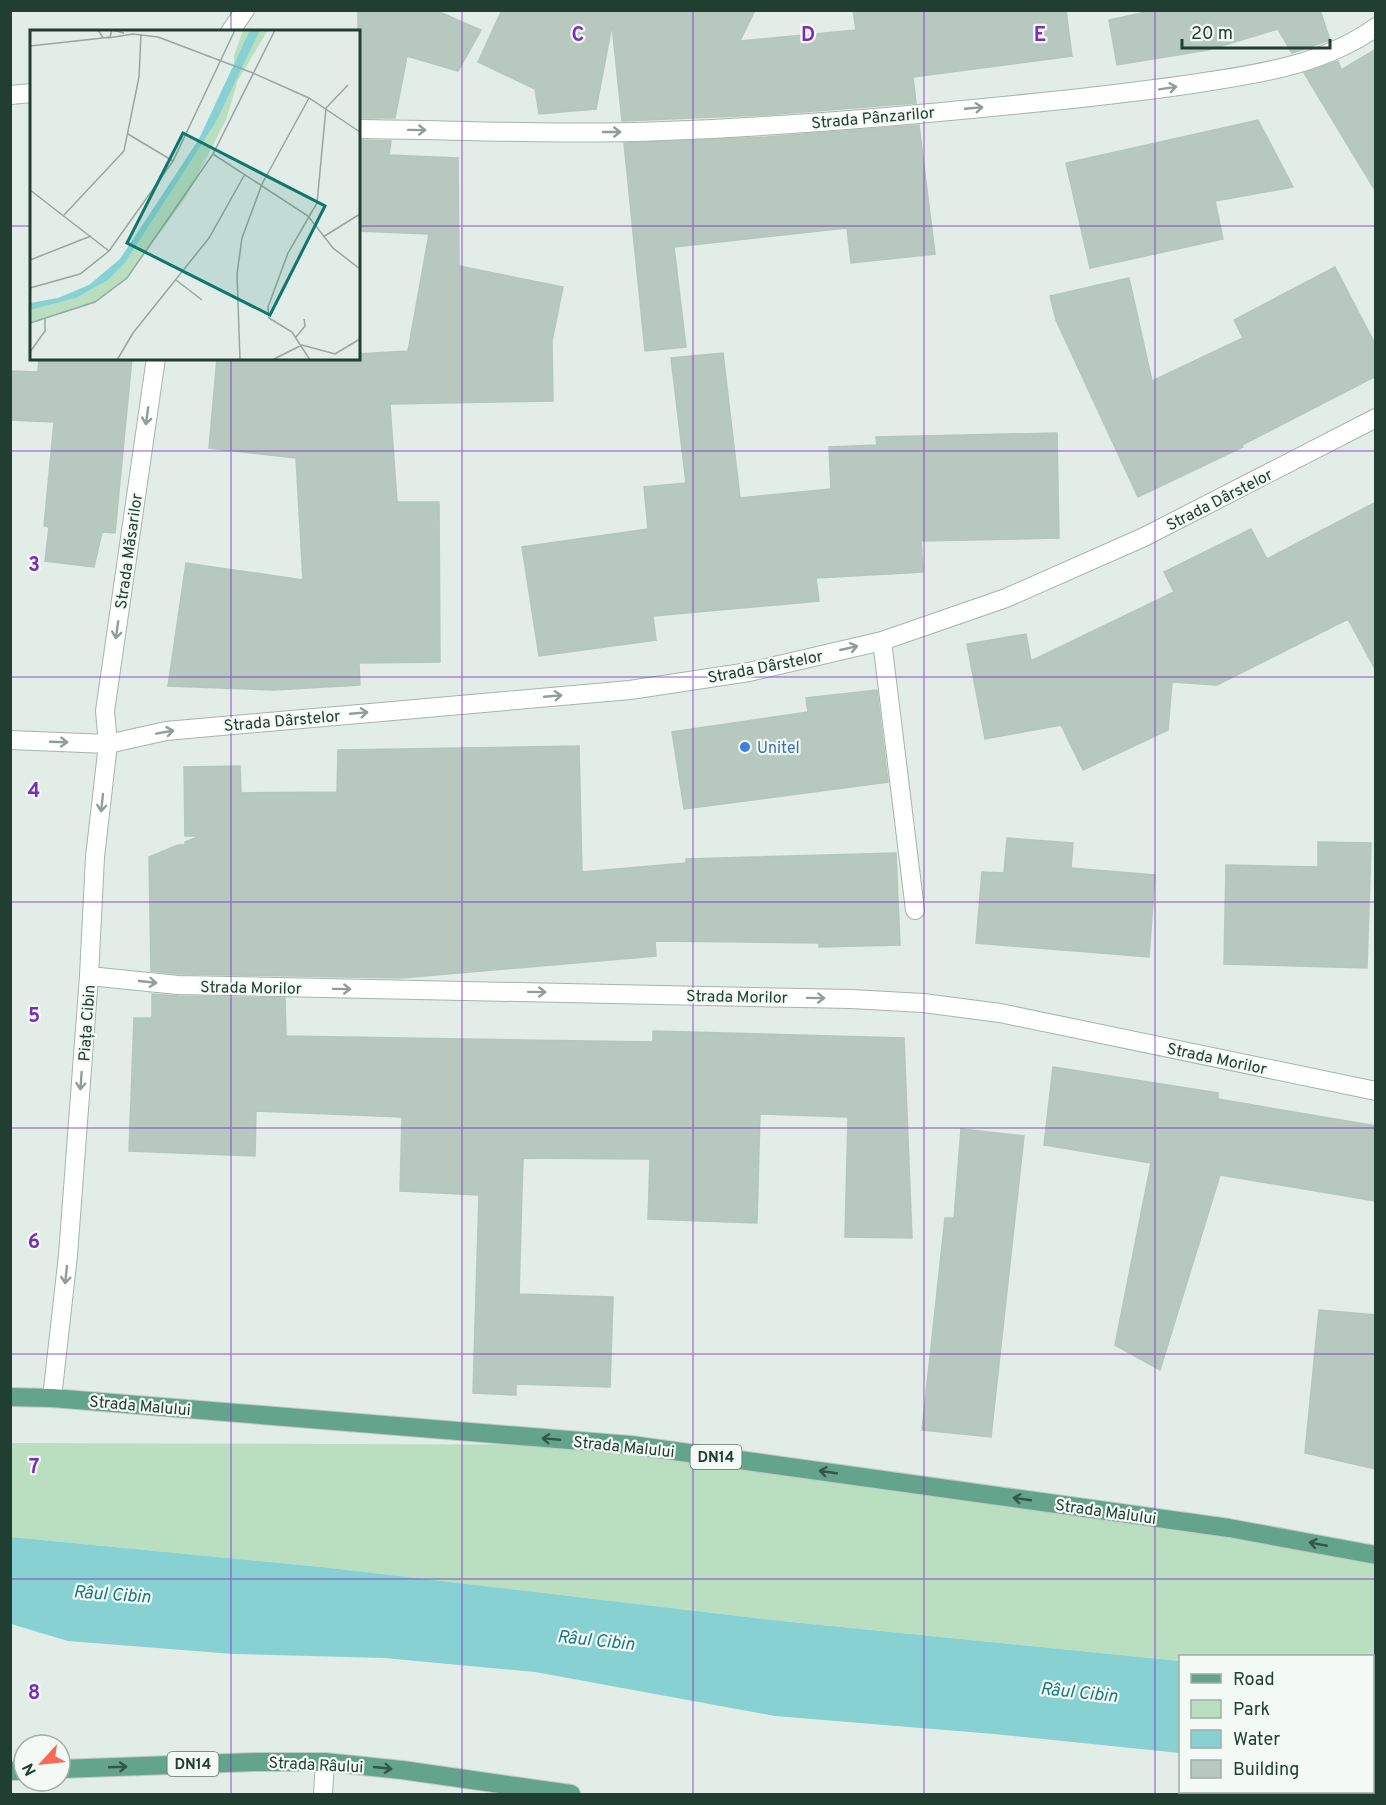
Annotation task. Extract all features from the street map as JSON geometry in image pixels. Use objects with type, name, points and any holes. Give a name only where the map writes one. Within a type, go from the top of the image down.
[{"type":"main road","name":"Strada Malului","points":[[10,1397],[52,1398],[630,1445],[1229,1528],[1376,1555]]},
{"type":"main road","name":"Strada Râului","points":[[72,1769],[255,1762],[325,1762],[402,1770],[571,1794]]},
{"type":"street","points":[[231,30],[245,10]]},
{"type":"street","name":"Strada Pânzarilor","points":[[360,129],[663,131],[790,124],[1032,103],[1157,90],[1259,74],[1312,60],[1359,39],[1376,27]]},
{"type":"street","points":[[10,95],[30,93]]},
{"type":"street","name":"Strada Măsarilor","points":[[108,744],[105,711],[156,360]]},
{"type":"street","name":"Strada Dârstelor","points":[[108,744],[166,731],[630,690],[749,672],[882,641],[1006,598],[1144,537],[1376,418]]},
{"type":"street","points":[[882,641],[915,910]]},
{"type":"street","points":[[10,740],[108,744]]},
{"type":"street","name":"Piața Cibin","points":[[52,1398],[68,1255],[96,857],[108,744]]},
{"type":"street","name":"Strada Morilor","points":[[89,976],[178,985],[851,999],[923,1003],[1000,1013],[1376,1091]]},
{"type":"street","points":[[323,1794],[325,1762]]},
{"type":"green space","points":[[11,1443],[631,1445],[1375,1555],[1375,1688],[1374,1655],[1179,1655],[1179,1661],[782,1621],[322,1567],[11,1537]]},
{"type":"water","name":"Râul Cibin","points":[[11,1537],[322,1567],[782,1621],[1179,1661],[1179,1753],[994,1734],[775,1716],[535,1672],[384,1658],[233,1654],[68,1641],[11,1624]]},
{"type":"water","points":[[1374,1687],[1376,1688],[1374,1776]]},
{"type":"building","points":[[358,10],[435,10],[481,30],[458,71],[407,56],[395,118],[360,118],[360,30],[358,30]]},
{"type":"building","points":[[502,10],[755,10],[740,41],[856,30],[853,10],[1066,10],[1072,56],[913,77],[916,103],[765,115],[622,121],[612,25],[596,109],[539,114],[535,89],[478,62]]},
{"type":"building","points":[[1155,10],[1320,10],[1330,40],[1292,53],[1278,29],[1208,50],[1117,65],[1109,20]]},
{"type":"building","points":[[1376,49],[1376,192],[1304,73],[1338,61],[1341,70]]},
{"type":"building","points":[[1258,120],[1293,187],[1215,201],[1223,239],[1090,268],[1066,163]]},
{"type":"building","points":[[919,125],[935,254],[851,263],[847,228],[674,247],[686,347],[645,351],[624,143],[767,137]]},
{"type":"building","points":[[360,140],[391,141],[389,155],[458,158],[459,266],[563,287],[552,341],[553,401],[390,404],[397,502],[439,502],[440,662],[359,663],[360,685],[273,690],[168,686],[186,563],[303,580],[296,458],[209,448],[217,360],[360,360],[360,354],[408,351],[429,234],[360,231]]},
{"type":"building","points":[[1335,267],[1376,346],[1376,376],[1242,445],[1243,447],[1138,497],[1056,320],[1050,296],[1129,278],[1152,381],[1243,338],[1234,320]]},
{"type":"building","points":[[723,353],[740,498],[831,489],[829,447],[877,445],[876,437],[1057,433],[1059,538],[921,541],[923,572],[816,578],[819,601],[653,616],[656,640],[539,656],[522,547],[648,529],[644,487],[686,483],[671,358]]},
{"type":"building","points":[[39,360],[132,360],[115,533],[102,532],[94,567],[45,561],[49,527],[44,526],[54,422],[10,420],[10,371],[38,372]]},
{"type":"building","points":[[1376,502],[1376,671],[1348,619],[1217,685],[1172,682],[1168,730],[1083,770],[1061,725],[985,739],[967,644],[1026,634],[1031,661],[1174,592],[1164,572],[1251,529],[1267,559]]},
{"type":"building","points":[[877,690],[888,782],[684,809],[672,732],[808,712],[806,698]]},
{"type":"building","points":[[579,746],[582,872],[686,863],[686,859],[896,853],[900,945],[819,947],[819,943],[655,941],[656,956],[401,978],[179,974],[151,971],[149,857],[178,845],[185,845],[185,842],[200,836],[185,836],[184,767],[240,766],[241,793],[337,792],[338,750]]},
{"type":"building","points":[[1007,838],[1073,843],[1071,868],[1155,875],[1149,957],[976,943],[982,872],[1004,873]]},
{"type":"building","points":[[1318,842],[1371,843],[1367,968],[1224,964],[1226,865],[1318,867]]},
{"type":"building","points":[[152,994],[285,998],[286,1036],[653,1042],[653,1031],[904,1038],[912,1238],[845,1237],[848,1117],[760,1114],[757,1223],[648,1219],[650,1159],[523,1158],[519,1294],[613,1297],[610,1387],[516,1384],[516,1395],[473,1393],[479,1195],[400,1191],[402,1117],[256,1111],[255,1156],[129,1151],[134,1018],[152,1018]]},
{"type":"building","points":[[1053,1067],[1218,1093],[1218,1099],[1376,1126],[1376,1201],[1220,1175],[1160,1370],[1115,1345],[1151,1163],[1044,1145]]},
{"type":"building","points":[[961,1129],[1024,1136],[991,1437],[922,1430],[945,1218],[954,1218]]},
{"type":"building","points":[[1319,1310],[1376,1315],[1376,1469],[1305,1453]]},
{"type":"place","name":"Unitel","points":[[745,747]]}]
